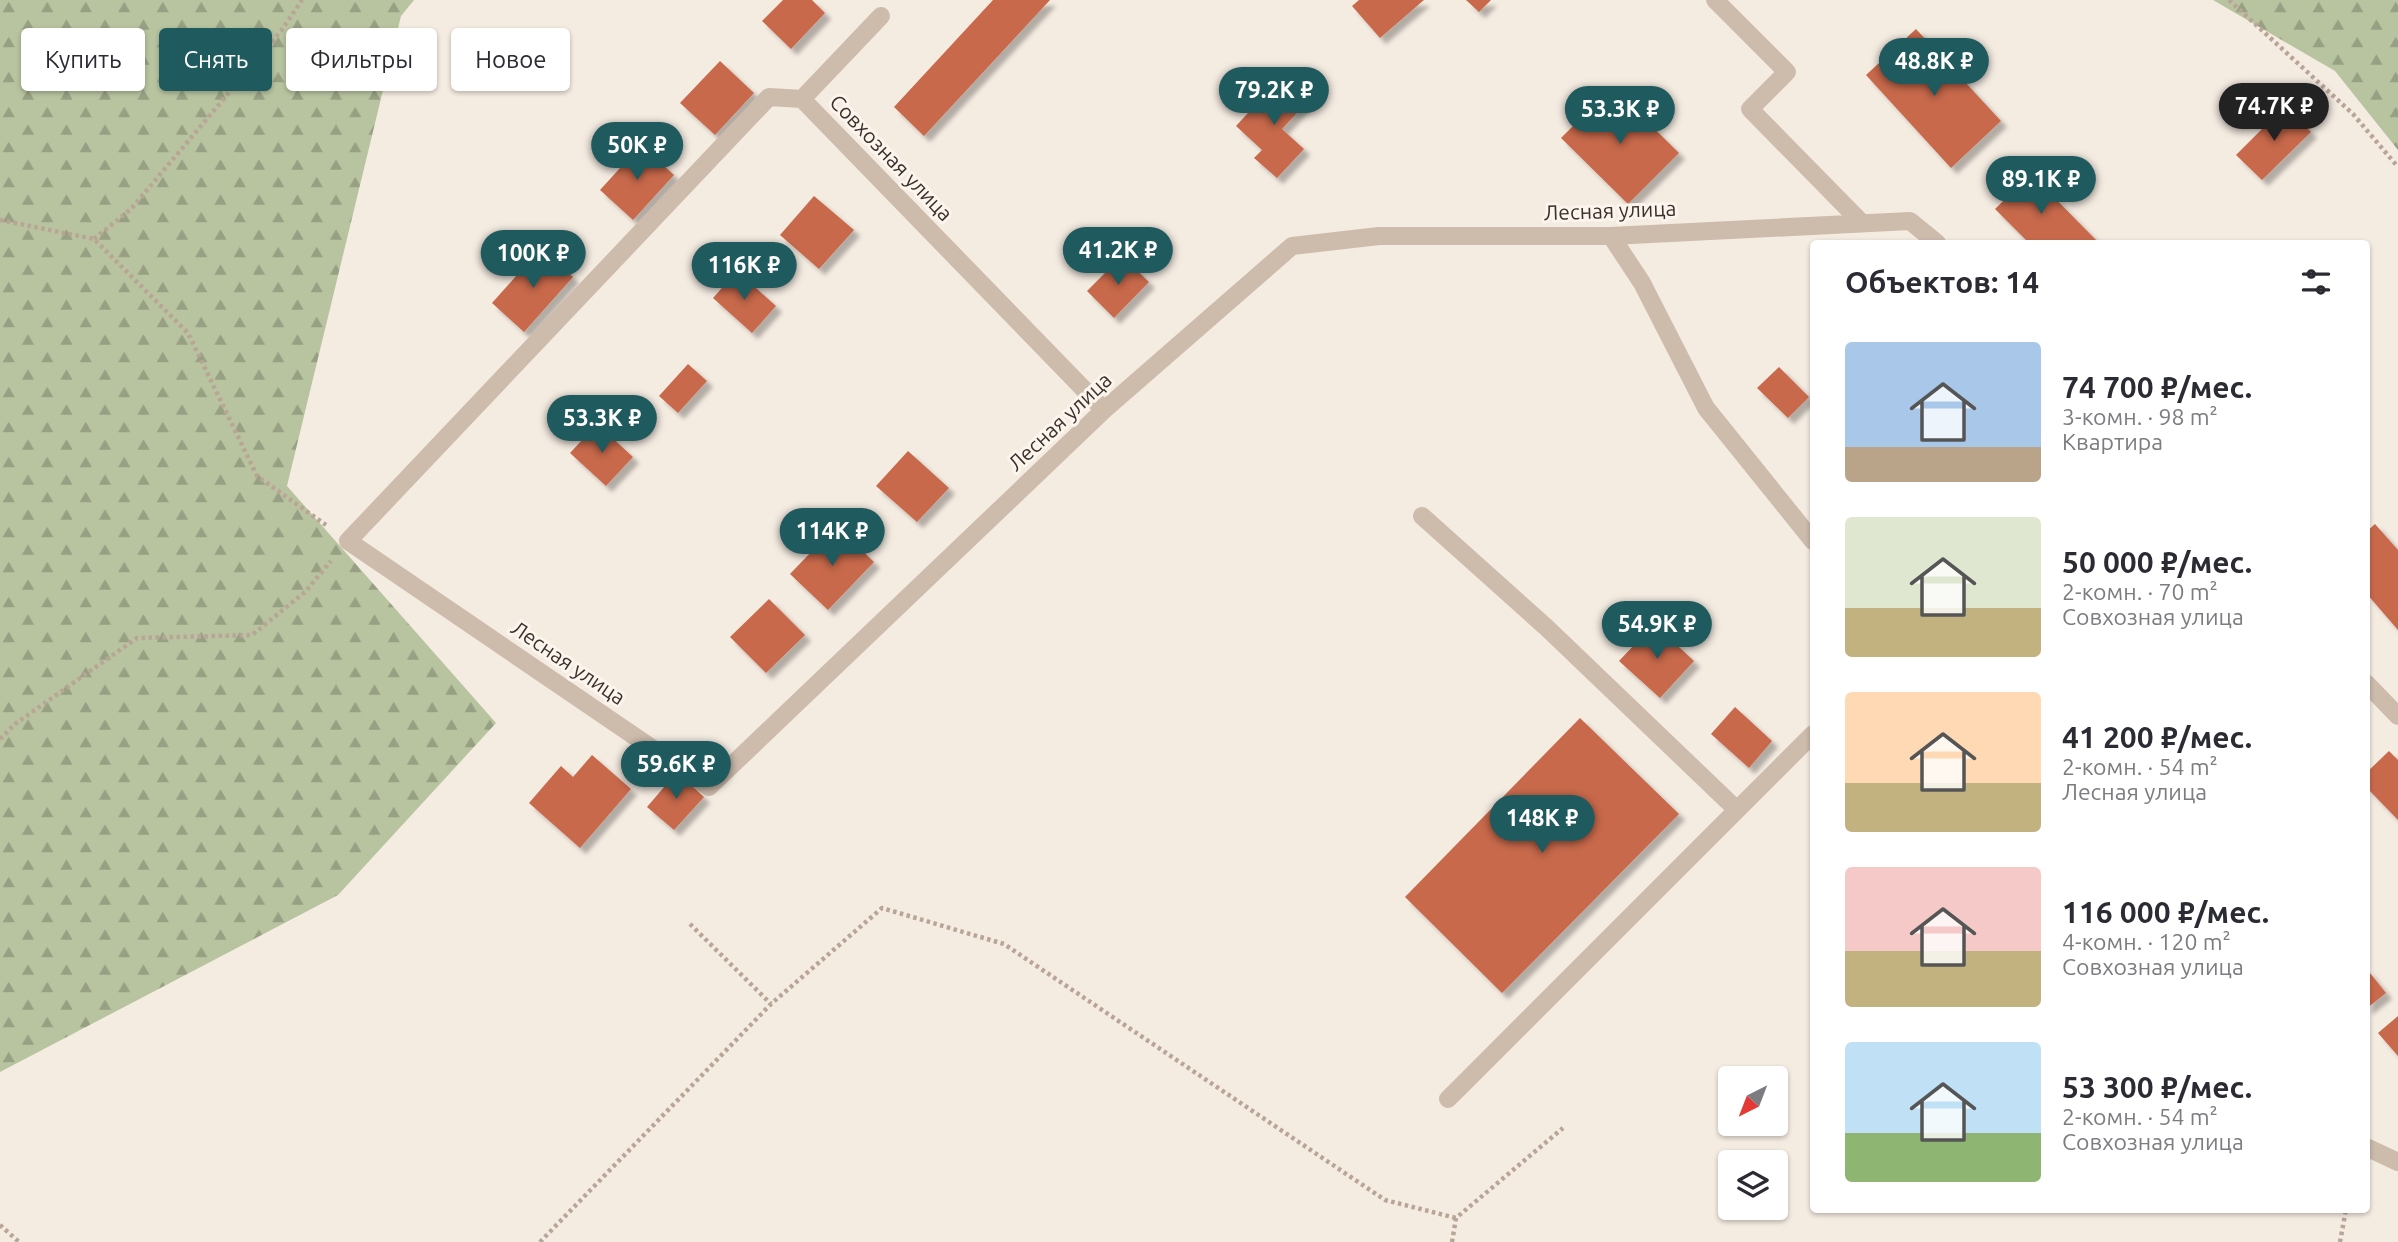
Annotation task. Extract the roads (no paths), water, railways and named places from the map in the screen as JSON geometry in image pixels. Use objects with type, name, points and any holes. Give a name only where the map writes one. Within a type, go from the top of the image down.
[{"type":"street","points":[[1715,0],[1787,72],[1749,109],[1861,222]]},
{"type":"street","points":[[802,100],[881,16]]},
{"type":"street","name":"Совхозная улица","points":[[348,541],[769,97],[802,100],[1104,410]]},
{"type":"street","name":"Лесная улица","points":[[348,541],[709,787],[1104,410],[1292,246],[1379,236],[1611,236],[1910,221],[1933,240]]},
{"type":"street","points":[[1611,236],[1642,283],[1706,408],[1810,537]]},
{"type":"street","points":[[1422,516],[1547,628],[1736,809]]},
{"type":"street","points":[[2370,687],[2398,716]]},
{"type":"street","points":[[1448,1099],[1810,737]]},
{"type":"street","points":[[2370,1149],[2398,1162]]}]
